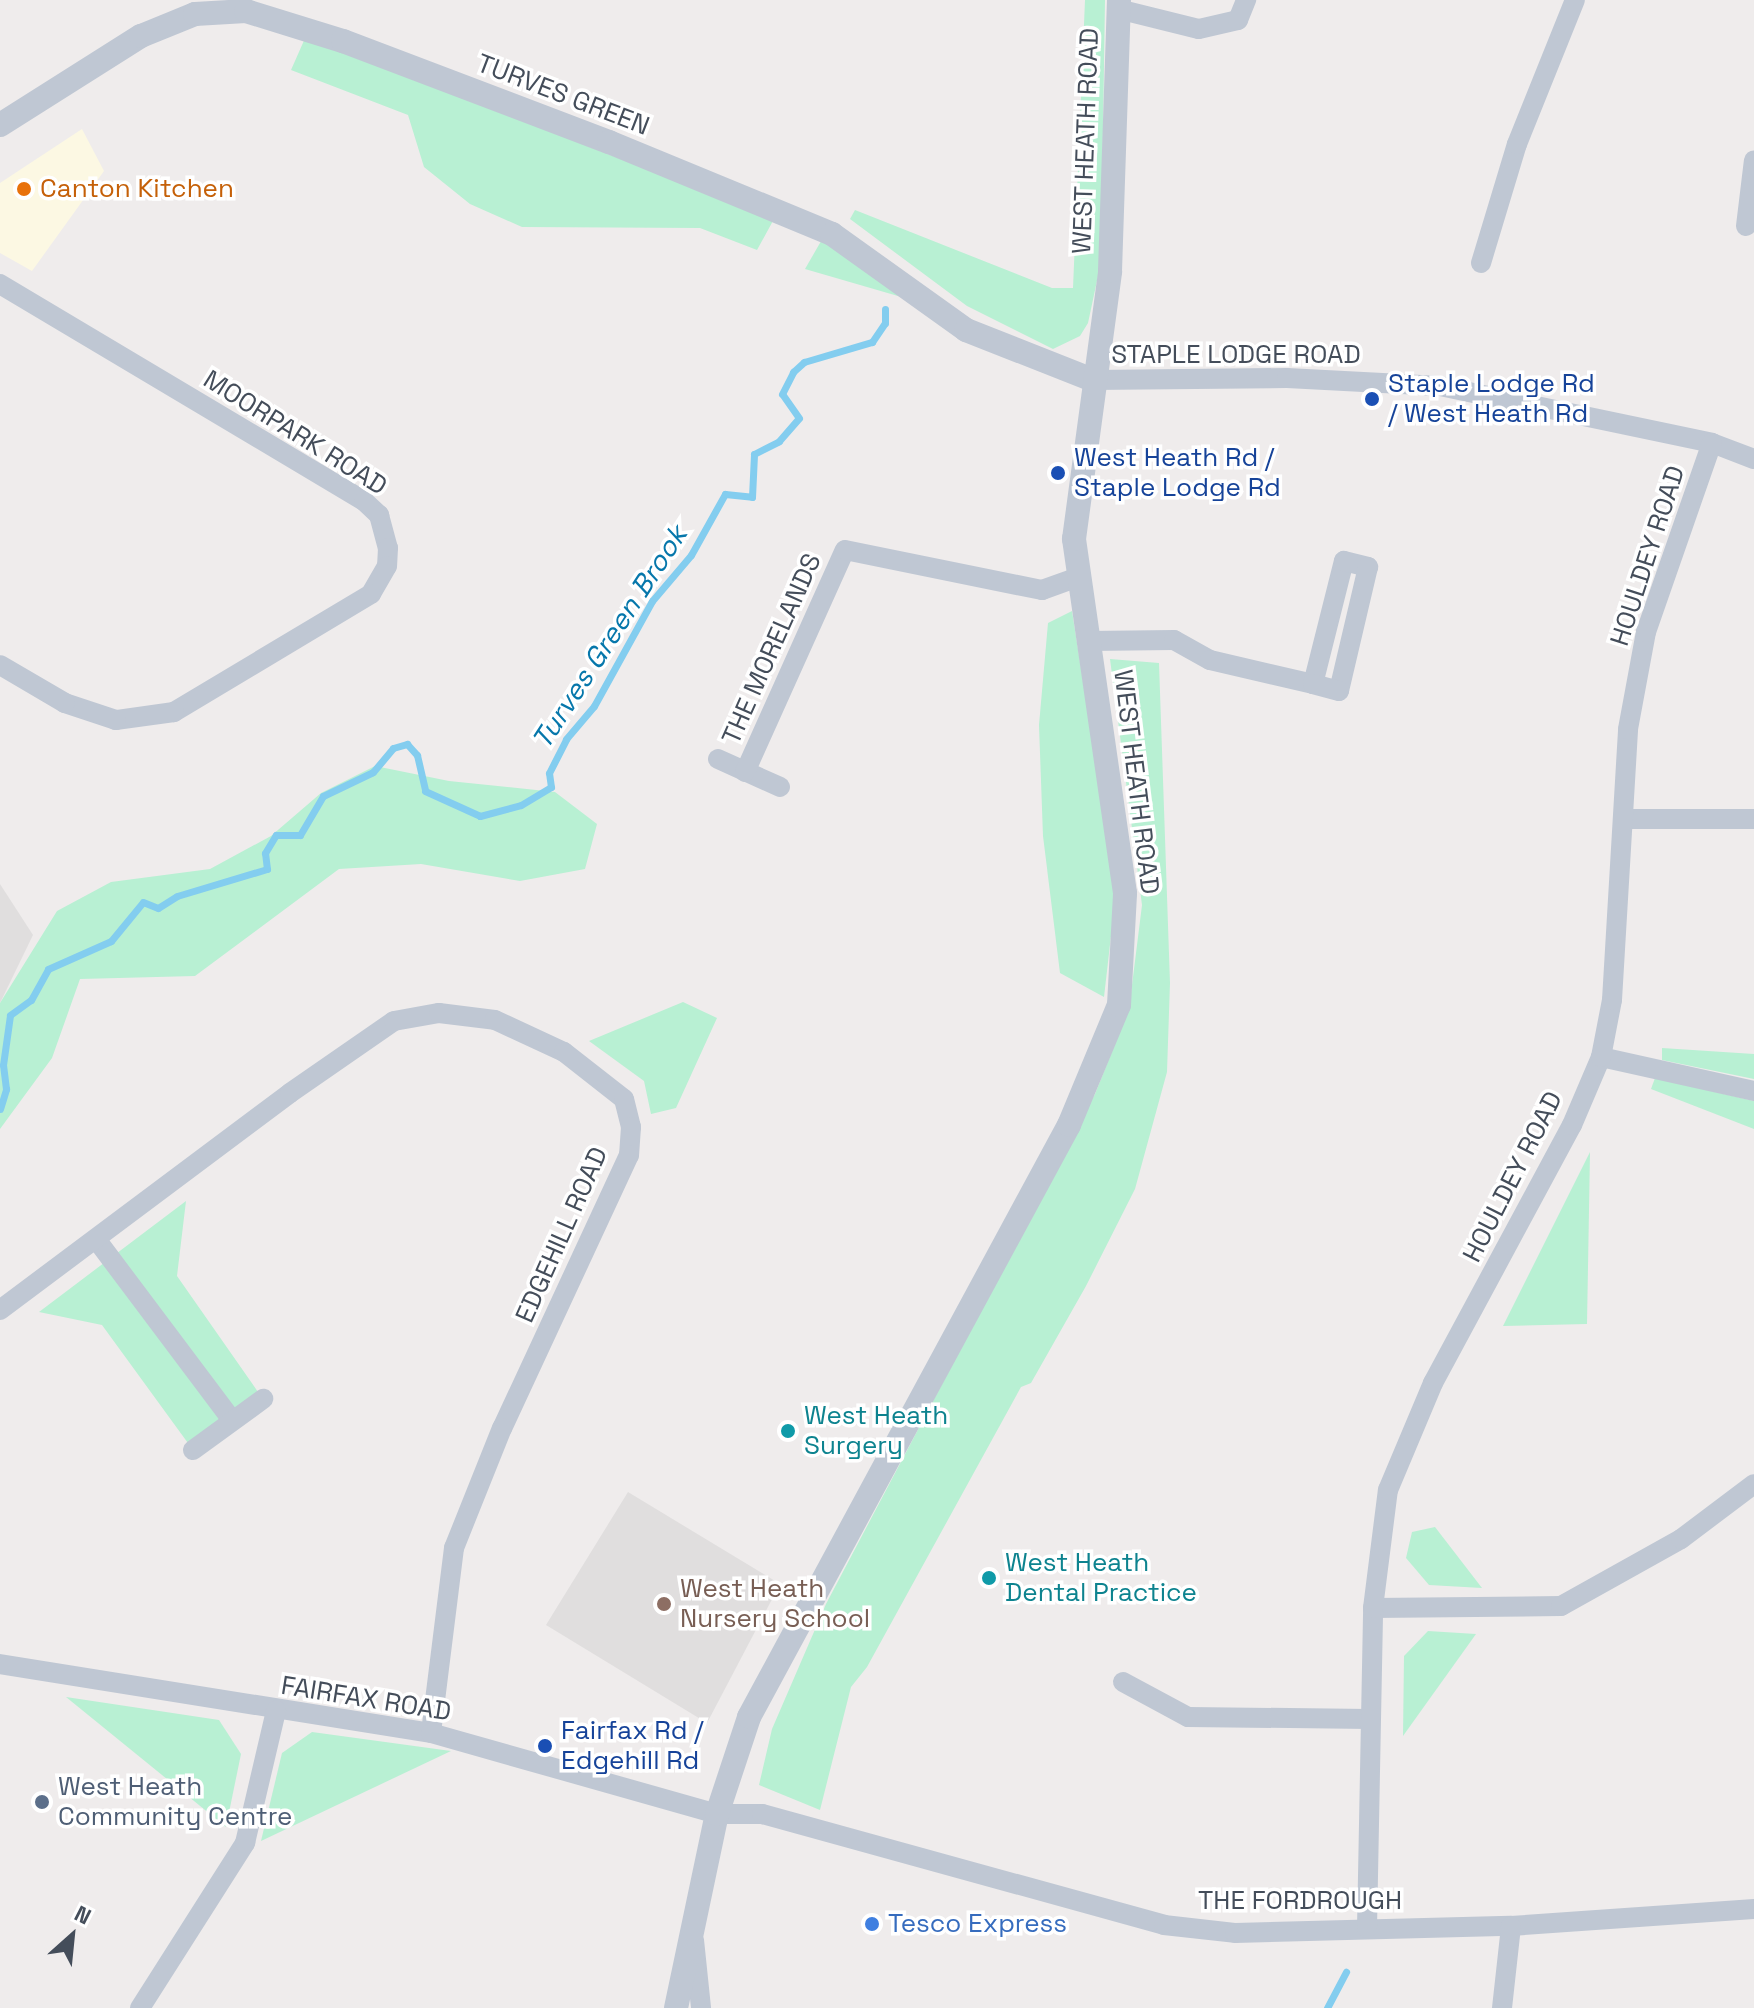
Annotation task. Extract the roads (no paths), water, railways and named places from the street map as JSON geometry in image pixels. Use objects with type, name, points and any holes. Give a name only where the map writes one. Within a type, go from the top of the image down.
[{"type":"street","points":[[1118,5],[1199,29],[1238,20],[1246,0]]},
{"type":"street","points":[[1481,263],[1517,144],[1575,0]]},
{"type":"street","name":"WEST HEATH ROAD","points":[[676,2008],[694,1940],[717,1814],[749,1717],[785,1642],[1069,1125],[1119,1005],[1125,893],[1074,539],[1111,262],[1118,5]]},
{"type":"street","name":"TURVES GREEN","points":[[0,125],[141,36],[196,7],[246,11],[308,30],[609,142],[832,234],[966,330],[1093,380]]},
{"type":"street","points":[[1746,226],[1754,190],[1754,160]]},
{"type":"street","name":"MOORPARK ROAD","points":[[0,284],[364,501],[379,515],[388,548],[387,566],[371,594],[174,712],[116,720],[65,703],[0,665]]},
{"type":"street","name":"STAPLE LODGE ROAD","points":[[1093,380],[1287,378],[1440,386],[1712,443],[1754,459]]},
{"type":"street","name":"HOULDEY ROAD","points":[[1367,1928],[1369,1719],[1379,1532],[1403,1448],[1572,1125],[1601,1057],[1612,1000],[1628,729],[1646,632],[1712,443]]},
{"type":"street","name":"THE MORELANDS","points":[[745,772],[845,550],[1042,590],[1081,576]]},
{"type":"street","points":[[1089,641],[1174,640],[1210,660],[1339,691],[1368,567],[1344,561],[1313,684]]},
{"type":"street","name":"THE MORELANDS","points":[[718,759],[780,787]]},
{"type":"street","points":[[1625,819],[1754,819]]},
{"type":"street","name":"EDGEHILL ROAD","points":[[0,1310],[394,1021],[439,1013],[495,1020],[564,1052],[624,1099],[631,1127],[629,1155],[502,1428],[454,1548],[431,1733]]},
{"type":"street","points":[[1601,1057],[1754,1091]]},
{"type":"street","points":[[96,1239],[232,1420]]},
{"type":"street","points":[[193,1450],[263,1399]]},
{"type":"street","points":[[1373,1608],[1561,1606],[1681,1539],[1754,1484]]},
{"type":"street","name":"FAIRFAX ROAD","points":[[0,1664],[276,1711],[431,1733],[717,1814]]},
{"type":"street","points":[[1123,1682],[1188,1717],[1369,1719]]},
{"type":"street","points":[[140,2008],[245,1843],[276,1711]]},
{"type":"street","name":"THE FORDROUGH","points":[[717,1814],[762,1814],[1164,1925],[1235,1933],[1511,1926],[1754,1909]]},
{"type":"street","points":[[1502,2008],[1511,1926]]},
{"type":"street","points":[[694,1940],[701,2008]]},
{"type":"waterway","name":"Turves Green Brook","points":[[0,1109],[6,1089],[3,1065],[10,1015],[31,1000],[48,969],[111,941],[143,902],[158,908],[177,896],[267,869],[265,853],[276,835],[300,835],[323,796],[373,772],[393,748],[407,744],[417,755],[425,791],[480,816],[521,805],[551,787],[549,773],[566,739],[594,706],[652,601],[691,555],[725,494],[752,497],[754,454],[779,441],[799,418],[782,394],[793,372],[804,362],[872,342],[885,323],[885,309]]},
{"type":"waterway","points":[[1327,2008],[1346,1972]]},
{"type":"place","name":"Canton Kitchen","points":[[24,189]]},
{"type":"place","name":"Staple Lodge Rd / West Heath Rd","points":[[1372,399]]},
{"type":"place","name":"West Heath Rd / Staple Lodge Rd","points":[[1058,473]]},
{"type":"place","name":"West Heath Surgery","points":[[788,1431]]},
{"type":"place","name":"West Heath Dental Practice","points":[[989,1578]]},
{"type":"place","name":"West Heath Nursery School","points":[[664,1604]]},
{"type":"place","name":"Fairfax Rd / Edgehill Rd","points":[[545,1746]]},
{"type":"place","name":"West Heath Community Centre","points":[[42,1802]]},
{"type":"place","name":"Tesco Express","points":[[872,1924]]}]
